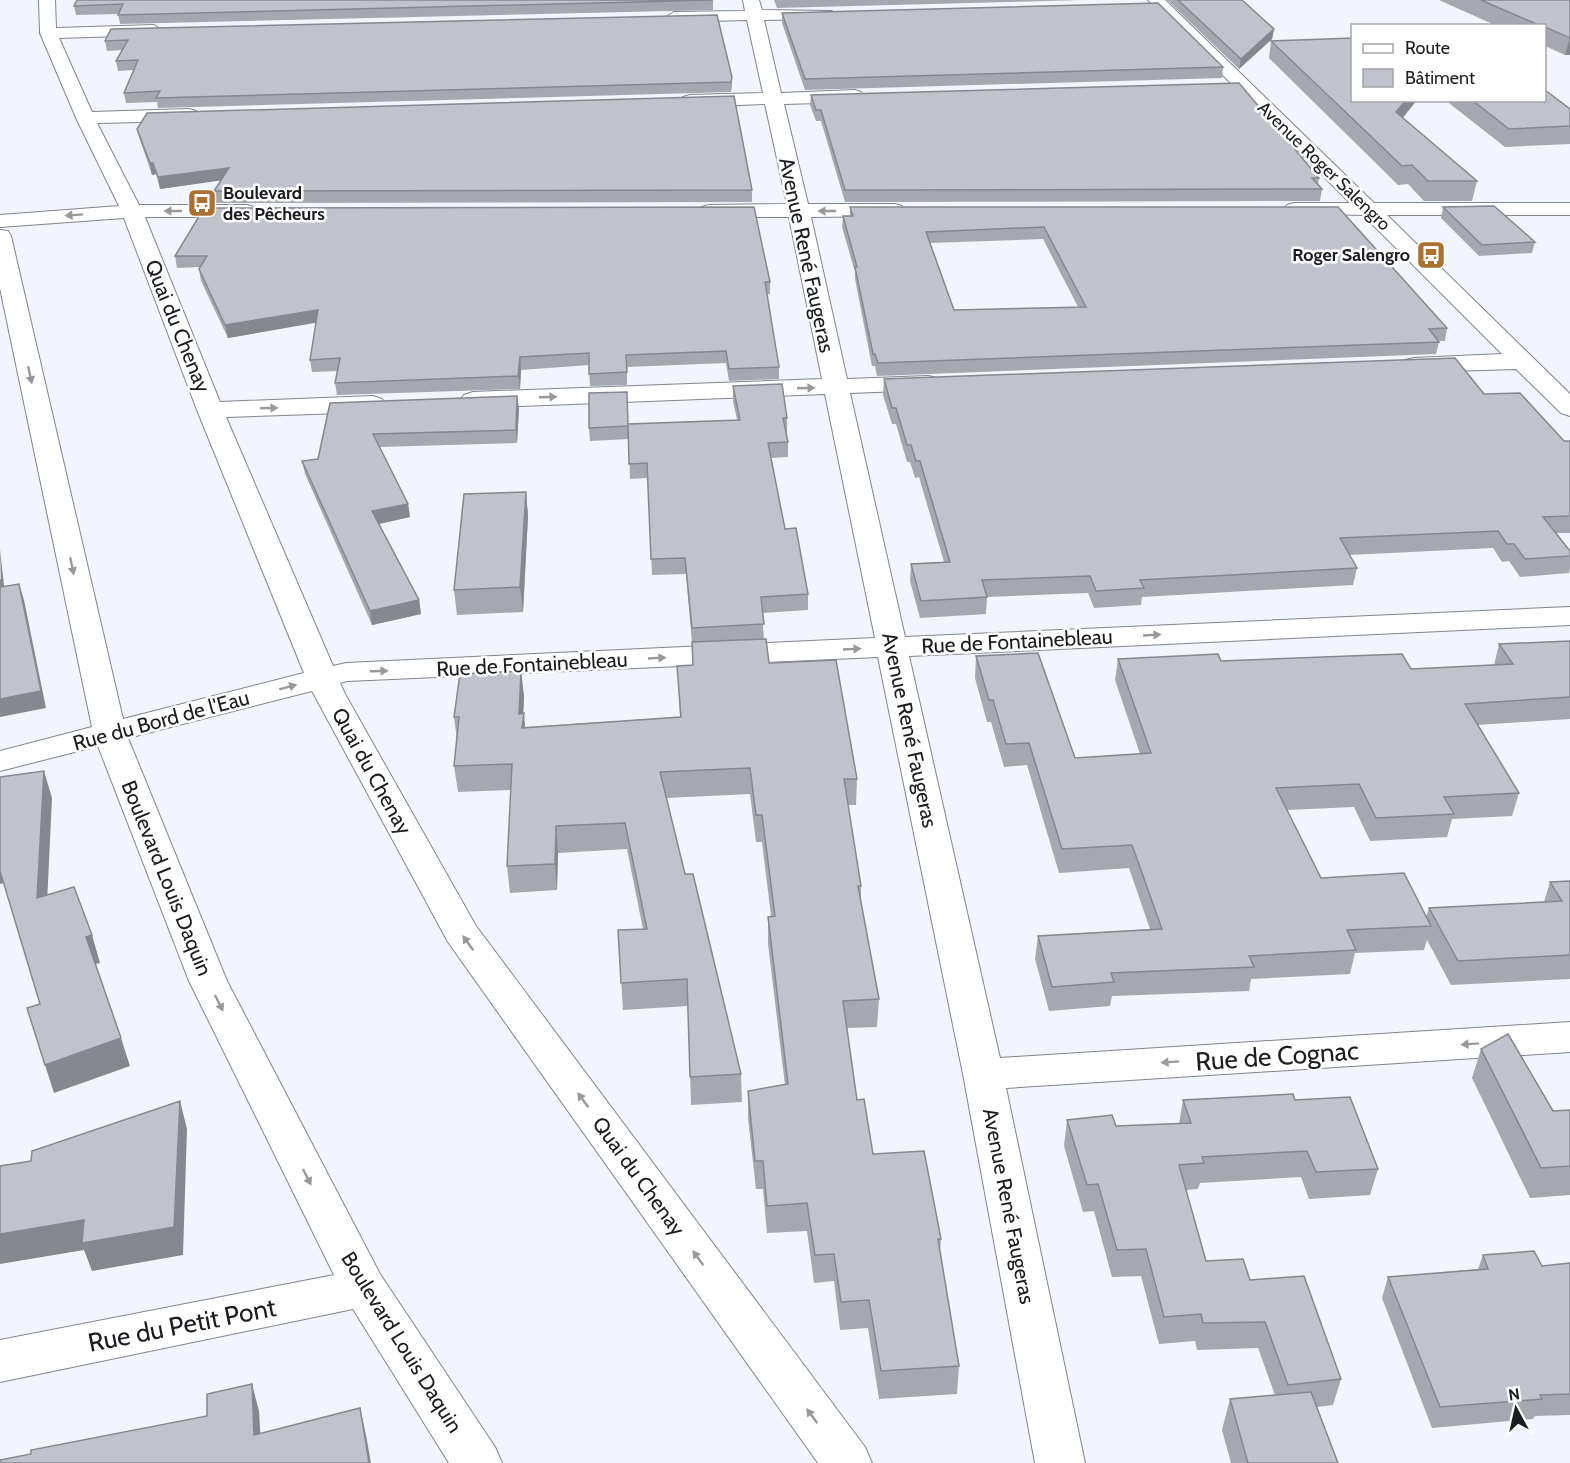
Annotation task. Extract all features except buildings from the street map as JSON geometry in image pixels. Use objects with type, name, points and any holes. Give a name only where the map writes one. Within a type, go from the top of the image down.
[{"type":"street","name":"Quai du Chenay","points":[[47,0],[48,33],[86,118],[132,211],[210,410],[321,678],[461,933],[847,1463]]},
{"type":"street","name":"Avenue Roger Salengro","points":[[1154,4],[1368,208],[1570,408]]},
{"type":"street","points":[[653,18],[753,8],[841,14]]},
{"type":"street","name":"Avenue René Faugeras","points":[[753,8],[799,211],[983,1074],[1059,1463]]},
{"type":"street","points":[[48,33],[165,30]]},
{"type":"street","points":[[1213,87],[1242,86]]},
{"type":"street","points":[[666,102],[867,96]]},
{"type":"street","points":[[86,118],[204,115]]},
{"type":"street","points":[[1278,209],[1570,209]]},
{"type":"street","points":[[685,211],[921,210]]},
{"type":"street","points":[[0,220],[132,211],[261,211]]},
{"type":"street","name":"Boulevard Louis Daquin","points":[[0,236],[10,332],[110,735],[208,981],[364,1288],[477,1463]]},
{"type":"street","points":[[1386,366],[1523,361]]},
{"type":"street","points":[[450,401],[956,382]]},
{"type":"street","points":[[210,410],[402,403]]},
{"type":"street","name":"Rue de Fontainebleau","points":[[321,678],[346,672],[1570,616]]},
{"type":"street","name":"Rue du Bord de l'Eau","points":[[0,761],[110,735],[321,678]]},
{"type":"street","name":"Rue de Cognac","points":[[983,1074],[1570,1037]]},
{"type":"street","name":"Rue du Petit Pont","points":[[0,1361],[364,1288]]},
{"type":"place","name":"Boulevard des Pêcheurs","points":[[202,203]]},
{"type":"place","name":"Roger Salengro","points":[[1431,255]]}]
